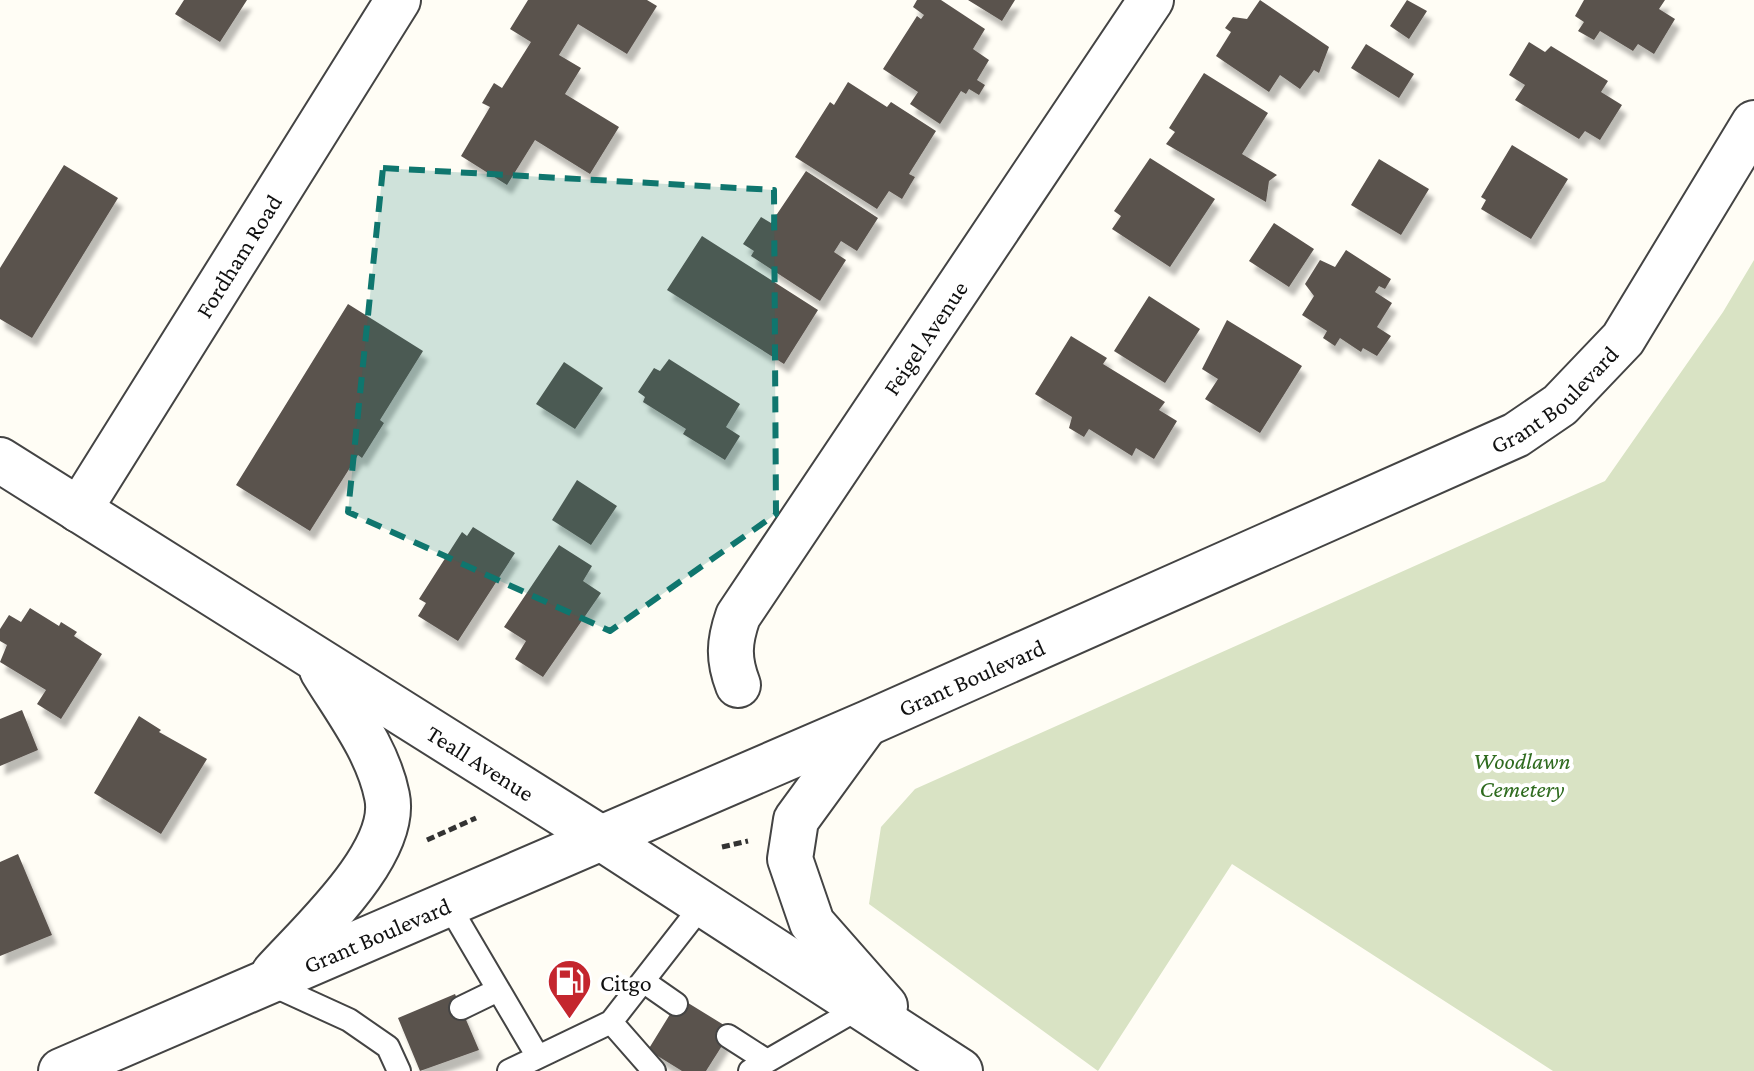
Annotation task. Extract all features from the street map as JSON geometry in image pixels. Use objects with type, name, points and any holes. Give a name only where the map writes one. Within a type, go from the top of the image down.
[{"type":"street","name":"Fordham Road","points":[[79,510],[398,0]]},
{"type":"street","name":"Feigel Avenue","points":[[738,685],[729,661],[731,638],[738,616],[1151,0]]},
{"type":"street","name":"Grant Boulevard","points":[[61,1071],[868,723],[1516,435],[1560,405],[1623,339],[1754,123]]},
{"type":"street","name":"Teall Avenue","points":[[0,460],[601,838],[960,1071]]},
{"type":"street","points":[[266,982],[359,878],[386,827],[388,796],[365,739],[316,661]]},
{"type":"street","points":[[868,723],[828,772],[796,820],[790,859],[812,923],[921,1046]]},
{"type":"lane","points":[[448,904],[538,1057]]},
{"type":"lane","points":[[509,1071],[611,1022],[703,904]]},
{"type":"lane","points":[[643,981],[676,1004]]},
{"type":"lane","points":[[266,982],[397,1042],[399,1071]]},
{"type":"lane","points":[[461,1008],[498,990]]},
{"type":"lane","points":[[728,1036],[759,1066],[861,1007]]},
{"type":"lane","points":[[611,1022],[654,1071]]},
{"type":"path","points":[[423,842],[476,818]]},
{"type":"highlighted area","points":[[383,168],[774,190],[776,514],[610,631],[348,512]]},
{"type":"green space","name":"Woodlawn Cemetery","points":[[1754,260],[1754,1071],[1553,1071],[1232,864],[1098,1071],[869,904],[881,827],[915,789],[1605,481],[1723,312]]},
{"type":"building","points":[[184,0],[247,0],[220,42],[175,14]]},
{"type":"building","points":[[528,0],[647,0],[657,6],[627,54],[578,24],[559,55],[581,68],[565,94],[619,127],[590,174],[535,140],[507,185],[461,156],[490,107],[482,103],[494,83],[502,88],[531,42],[510,29]]},
{"type":"building","points":[[917,0],[941,0],[985,29],[973,49],[989,60],[977,80],[985,85],[979,95],[969,89],[966,94],[961,91],[940,124],[910,104],[918,92],[883,69],[917,16],[921,19],[924,15],[913,7]]},
{"type":"building","points":[[968,0],[1015,0],[1002,21]]},
{"type":"building","points":[[1260,0],[1329,47],[1319,73],[1314,70],[1300,89],[1280,75],[1269,92],[1216,56],[1231,32],[1225,28],[1233,17],[1247,19]]},
{"type":"building","points":[[1407,0],[1427,11],[1409,39],[1390,26]]},
{"type":"building","points":[[1584,0],[1665,0],[1659,9],[1675,19],[1654,54],[1638,44],[1633,51],[1600,31],[1594,40],[1578,31],[1584,22],[1575,16]]},
{"type":"building","points":[[1529,42],[1545,52],[1551,46],[1608,81],[1601,92],[1622,105],[1600,140],[1585,131],[1579,139],[1515,100],[1525,85],[1509,75]]},
{"type":"building","points":[[1366,44],[1414,74],[1399,98],[1351,68]]},
{"type":"building","points":[[1204,73],[1268,113],[1242,154],[1277,175],[1269,181],[1266,202],[1166,144],[1175,132],[1169,128]]},
{"type":"building","points":[[848,82],[887,107],[891,102],[936,131],[909,174],[915,177],[902,199],[889,191],[877,209],[795,157],[830,102],[834,105]]},
{"type":"building","points":[[1512,145],[1568,179],[1531,239],[1481,209],[1486,200],[1481,197]]},
{"type":"building","points":[[1150,158],[1215,199],[1170,267],[1112,229],[1121,216],[1114,211]]},
{"type":"building","points":[[1379,159],[1429,189],[1401,235],[1351,205]]},
{"type":"building","points":[[64,165],[118,198],[32,338],[0,319],[0,268]]},
{"type":"building","points":[[806,171],[878,218],[857,251],[841,241],[834,252],[846,260],[820,301],[751,256],[754,251],[743,244],[761,217],[771,223]]},
{"type":"building","points":[[1274,223],[1314,249],[1289,287],[1249,261]]},
{"type":"building","points":[[702,236],[818,310],[784,364],[667,290]]},
{"type":"building","points":[[1346,250],[1391,279],[1385,289],[1379,286],[1375,292],[1392,303],[1377,327],[1391,336],[1377,356],[1363,348],[1361,352],[1340,338],[1335,346],[1323,338],[1327,331],[1302,315],[1314,296],[1305,284],[1320,260],[1335,267]]},
{"type":"building","points":[[1149,296],[1200,329],[1165,383],[1114,351]]},
{"type":"building","points":[[348,304],[423,351],[380,420],[384,423],[362,458],[358,455],[310,531],[236,485]]},
{"type":"building","points":[[1227,320],[1302,366],[1260,433],[1205,399],[1218,379],[1202,369]]},
{"type":"building","points":[[1071,336],[1107,358],[1103,364],[1165,402],[1159,410],[1177,421],[1154,459],[1136,448],[1132,456],[1089,429],[1084,437],[1069,428],[1072,417],[1035,394]]},
{"type":"building","points":[[669,359],[740,404],[726,427],[740,436],[725,460],[683,434],[686,429],[643,402],[645,397],[638,392],[654,368],[660,371]]},
{"type":"building","points":[[564,362],[603,388],[575,429],[536,404]]},
{"type":"building","points":[[577,480],[617,506],[591,545],[552,520]]},
{"type":"building","points":[[473,527],[515,553],[458,641],[418,616],[426,603],[419,599],[462,532],[467,536]]},
{"type":"building","points":[[559,545],[592,566],[583,581],[601,593],[543,677],[515,659],[526,641],[504,627]]},
{"type":"building","points":[[30,608],[59,626],[61,622],[77,632],[74,636],[102,654],[61,719],[37,704],[46,690],[0,662],[7,645],[0,641],[0,629],[9,615],[21,622]]},
{"type":"building","points":[[22,710],[38,750],[0,766],[0,719]]},
{"type":"building","points":[[139,716],[161,730],[159,732],[207,759],[161,834],[94,793]]},
{"type":"building","points":[[18,854],[52,935],[0,956],[0,862]]},
{"type":"building","points":[[455,994],[479,1050],[420,1071],[398,1018]]},
{"type":"building","points":[[680,998],[732,1030],[706,1071],[682,1071],[648,1050]]},
{"type":"place","name":"Citgo","points":[[569,1021]]}]
